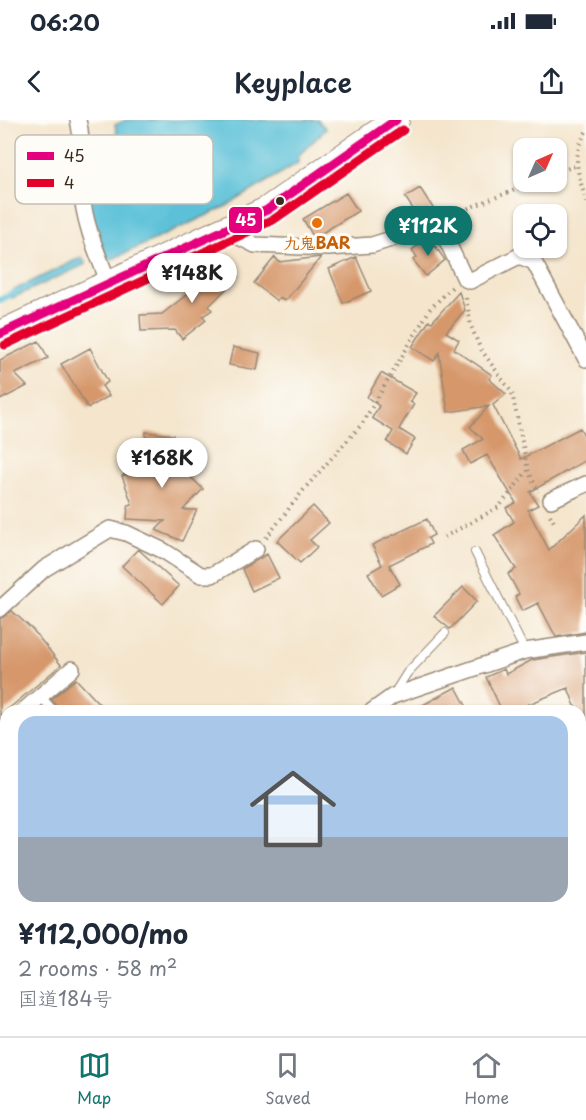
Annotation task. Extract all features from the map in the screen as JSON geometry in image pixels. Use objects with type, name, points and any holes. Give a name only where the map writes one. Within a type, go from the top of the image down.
[{"type":"highway","points":[[0,334],[267,210],[396,120]]},
{"type":"street","points":[[78,120],[82,135]]},
{"type":"street","points":[[84,204],[87,230],[109,284]]},
{"type":"street","points":[[225,230],[255,245],[328,248],[372,245],[439,224],[465,279],[470,281],[519,256],[534,262],[586,359]]},
{"type":"street","points":[[545,500],[586,484]]},
{"type":"street","points":[[0,609],[45,569],[72,550],[110,530],[126,533],[164,550],[201,575],[212,575],[255,549]]},
{"type":"street","points":[[380,705],[393,696],[525,651],[586,642]]},
{"type":"street","points":[[29,705],[72,669]]},
{"type":"lane","points":[[475,552],[525,651]]},
{"type":"lane","points":[[393,696],[407,673],[445,633]]},
{"type":"lane","points":[[40,696],[48,705]]},
{"type":"path","points":[[586,132],[577,147],[577,165],[586,202]]},
{"type":"path","points":[[567,169],[577,165]]},
{"type":"path","points":[[439,224],[445,217],[513,191]]},
{"type":"path","points":[[255,549],[362,424],[430,309],[454,285]]},
{"type":"path","points":[[465,292],[471,326],[480,348],[512,393],[528,470],[555,524]]},
{"type":"path","points":[[444,537],[499,507],[528,470]]},
{"type":"water","points":[[126,120],[318,120],[326,129],[298,156],[299,162],[227,206],[108,261],[88,214],[88,204],[213,204],[213,135],[117,135],[115,125]]},
{"type":"water","points":[[82,257],[86,264],[12,298],[8,293]]},
{"type":"building","points":[[420,188],[433,208],[419,218],[405,197]]},
{"type":"building","points":[[346,193],[358,211],[314,238],[303,219]]},
{"type":"building","points":[[429,237],[445,260],[426,276],[413,260],[417,257],[412,250]]},
{"type":"building","points":[[275,257],[279,262],[321,257],[285,301],[280,297],[277,301],[254,283]]},
{"type":"building","points":[[356,257],[371,291],[343,303],[329,269]]},
{"type":"building","points":[[219,259],[238,277],[209,306],[212,310],[203,316],[206,320],[182,339],[175,330],[141,331],[140,315],[162,314],[199,285],[197,283]]},
{"type":"building","points":[[459,292],[465,310],[446,332],[459,340],[454,349],[492,375],[489,379],[506,394],[493,405],[521,459],[580,428],[586,439],[586,460],[530,492],[538,505],[528,510],[549,550],[586,515],[586,632],[556,637],[538,603],[522,611],[515,597],[519,594],[508,574],[516,569],[494,535],[514,522],[506,508],[516,503],[487,455],[470,464],[463,450],[483,439],[470,427],[489,406],[448,412],[439,353],[434,361],[412,347],[429,321],[432,322]]},
{"type":"building","points":[[39,341],[48,358],[15,374],[27,386],[0,400],[0,360]]},
{"type":"building","points":[[233,347],[260,353],[257,370],[229,365]]},
{"type":"building","points":[[90,348],[108,382],[102,386],[109,396],[88,408],[61,364]]},
{"type":"building","points":[[381,373],[416,393],[410,402],[414,404],[399,429],[415,439],[406,454],[387,442],[393,431],[372,418],[379,406],[367,397]]},
{"type":"building","points":[[146,432],[173,435],[170,457],[203,489],[183,510],[197,510],[182,541],[156,530],[165,521],[127,519],[128,505],[132,504],[122,476],[146,467],[138,459],[144,452]]},
{"type":"building","points":[[313,506],[329,523],[310,540],[317,547],[300,563],[277,541]]},
{"type":"building","points":[[427,519],[434,535],[428,538],[431,544],[389,565],[400,584],[381,595],[368,573],[382,565],[372,545]]},
{"type":"building","points":[[138,549],[179,586],[163,604],[122,566]]},
{"type":"building","points":[[267,554],[279,578],[252,591],[242,569]]},
{"type":"building","points":[[463,587],[477,601],[450,629],[434,616]]},
{"type":"building","points":[[12,611],[33,630],[61,665],[13,705],[0,705],[0,619]]},
{"type":"building","points":[[586,652],[586,705],[575,705],[568,688],[527,705],[499,705],[486,677],[504,669],[506,674],[532,660]]},
{"type":"building","points":[[76,679],[100,705],[56,705],[51,699]]},
{"type":"building","points":[[456,687],[466,705],[423,705]]},
{"type":"waterway","points":[[0,300],[16,292]]},
{"type":"transit line","name":"45","points":[[0,334],[267,210],[396,120]]},
{"type":"transit line","name":"4","points":[[5,345],[273,220],[403,130]]},
{"type":"place","name":"九鬼BAR","points":[[317,223]]}]
